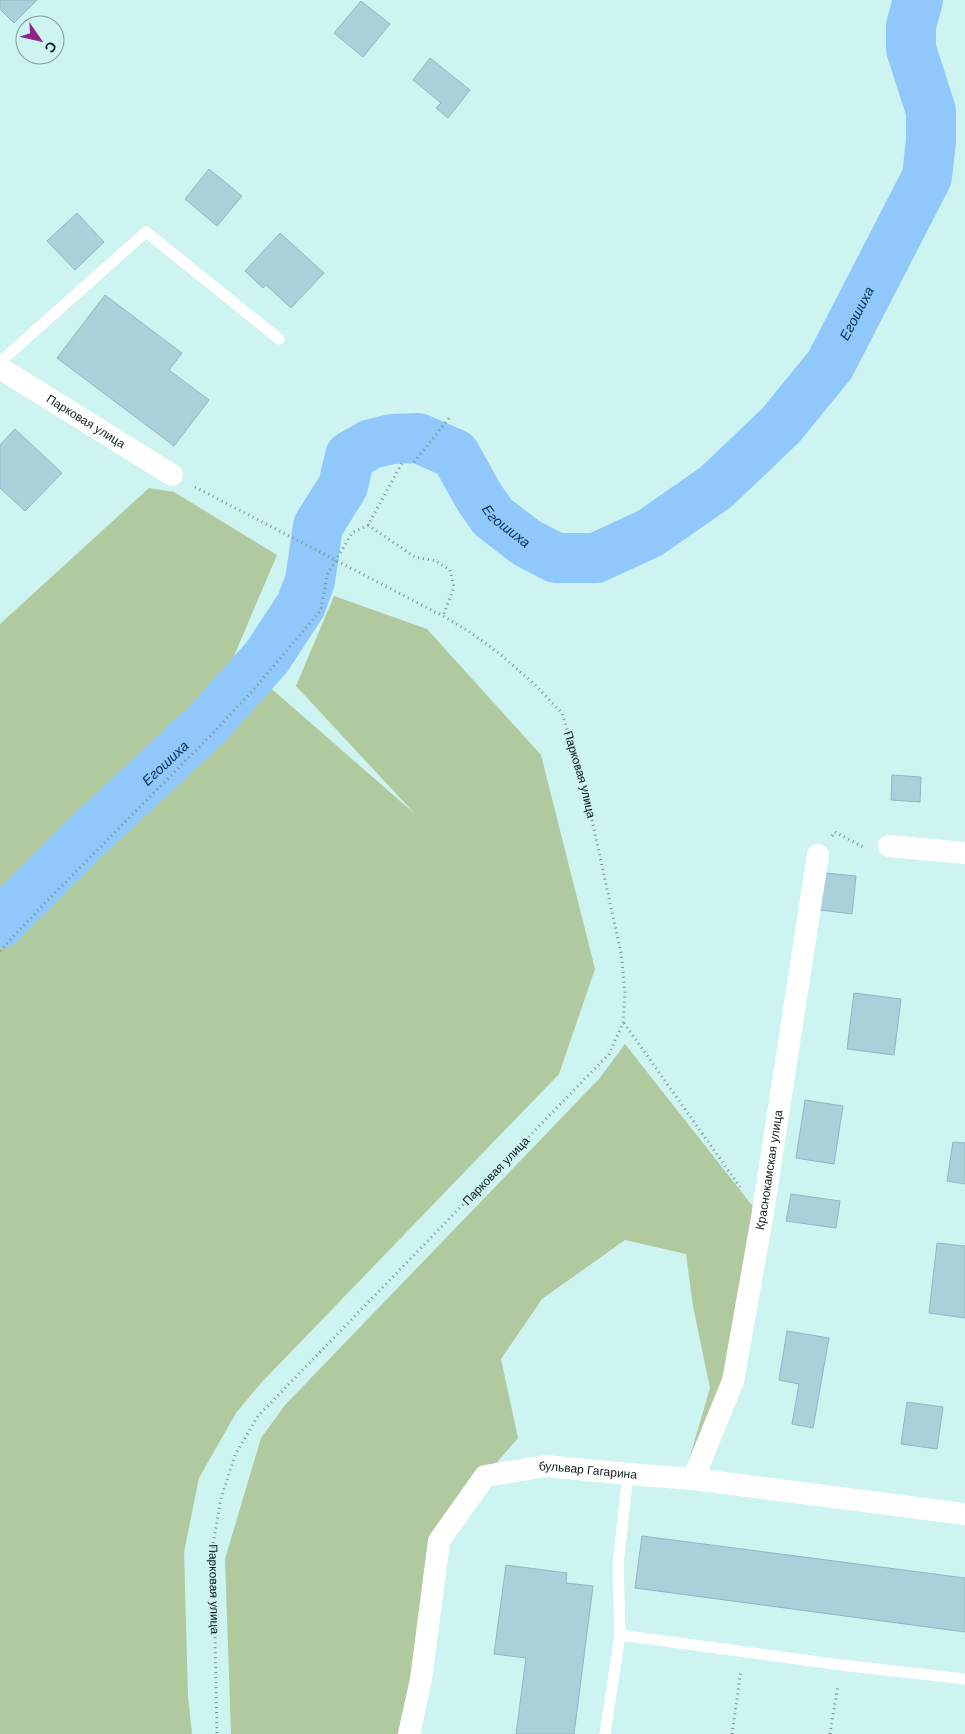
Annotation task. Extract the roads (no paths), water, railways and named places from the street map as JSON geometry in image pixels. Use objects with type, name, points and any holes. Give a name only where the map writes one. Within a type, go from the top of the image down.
[{"type":"street","name":"Парковая улица","points":[[0,368],[172,475]]},
{"type":"street","points":[[889,846],[965,853]]},
{"type":"street","name":"Краснокамская улица","points":[[692,1479],[732,1381],[762,1218],[818,855]]},
{"type":"street","name":"бульвар Гагарина","points":[[409,1734],[421,1679],[439,1541],[485,1476],[546,1466],[692,1479],[965,1514]]},
{"type":"lane","points":[[0,362],[146,232],[279,339]]},
{"type":"lane","points":[[605,1734],[620,1635],[618,1565],[628,1474]]},
{"type":"lane","points":[[620,1635],[841,1665],[965,1679]]},
{"type":"waterway","name":"Егошиха","points":[[0,923],[87,836],[207,724],[267,657],[301,605],[310,581],[318,526],[343,486],[350,456],[371,444],[392,439],[418,438],[455,454],[479,497],[493,517],[527,543],[556,558],[596,558],[650,533],[716,487],[781,425],[830,365],[927,177],[931,140],[931,111],[911,49],[911,26],[918,0]]}]
